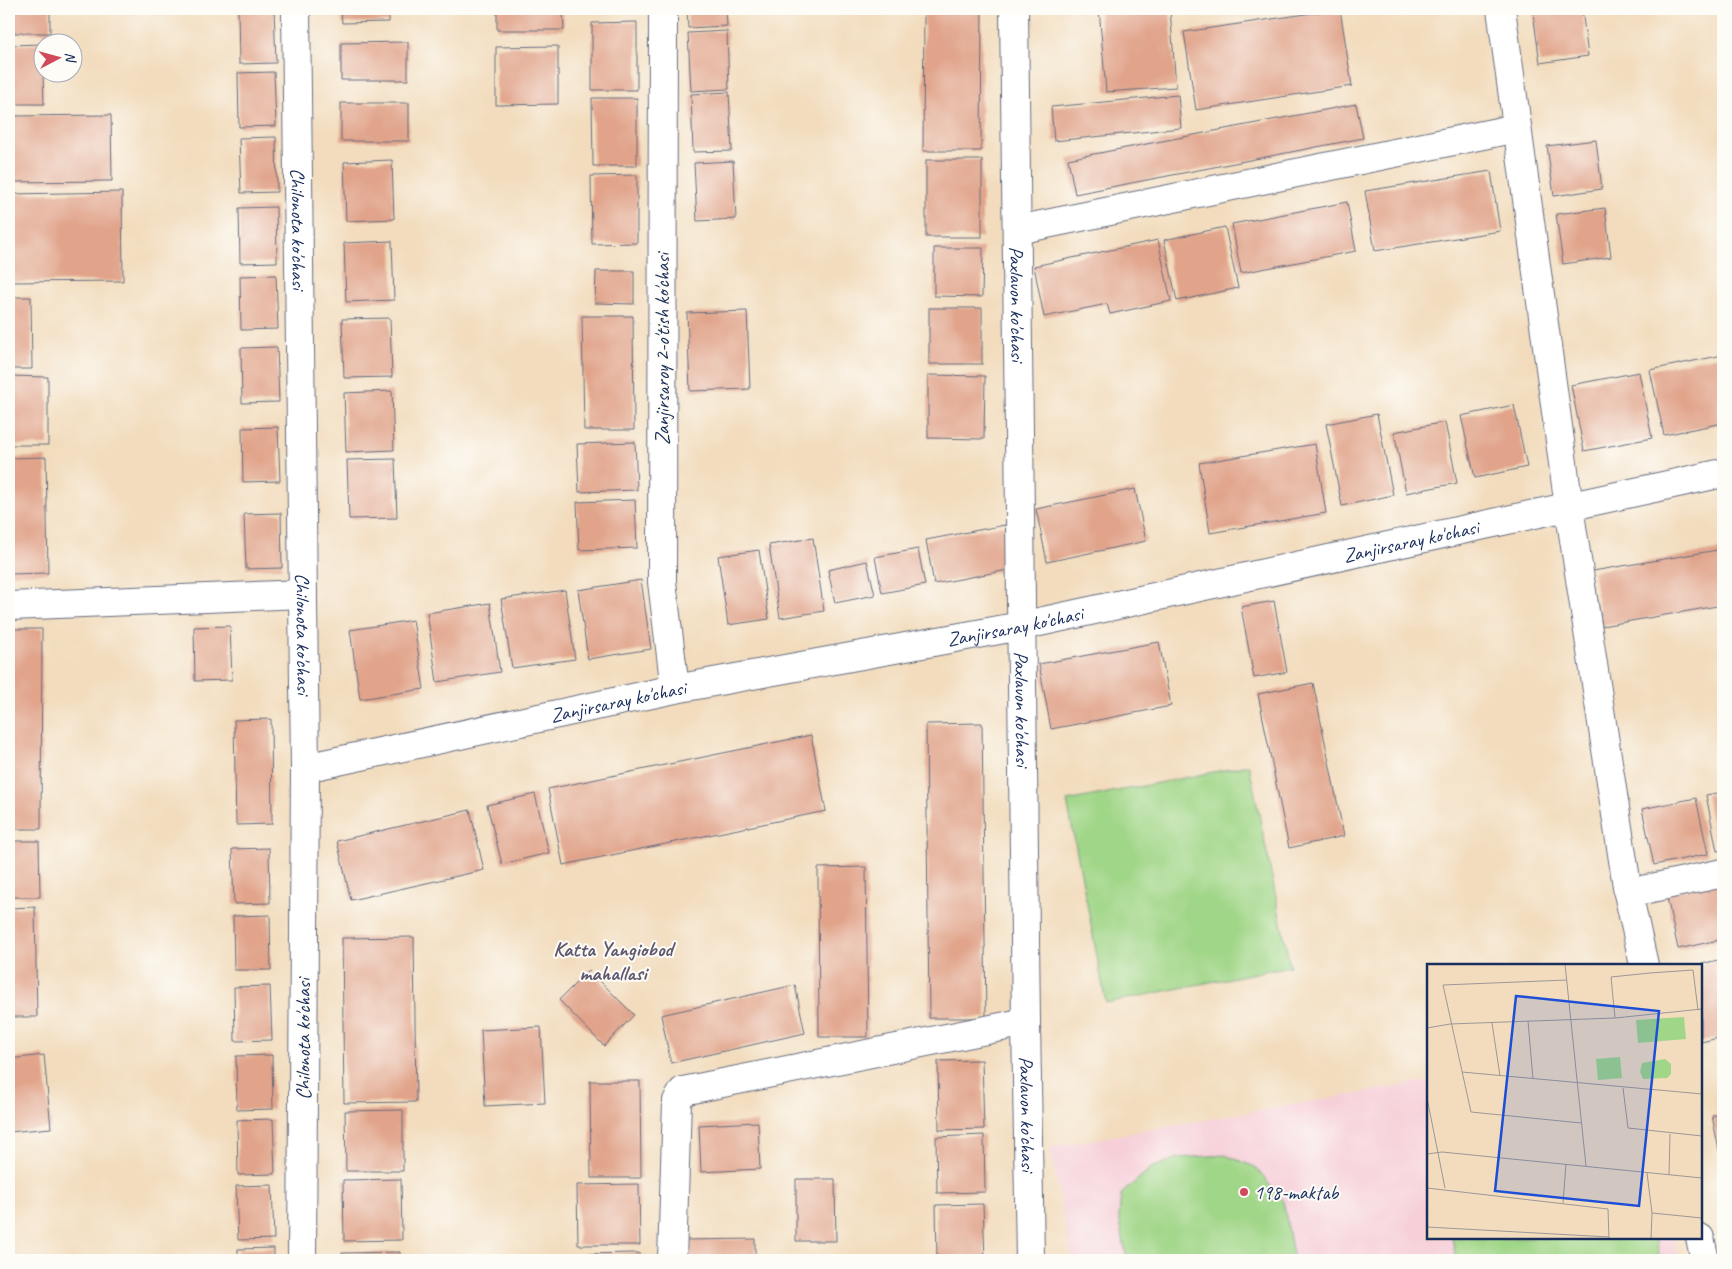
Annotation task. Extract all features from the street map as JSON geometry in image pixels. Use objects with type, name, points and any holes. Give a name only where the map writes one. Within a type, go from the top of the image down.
[{"type":"street","name":"Chilonota ko'chasi","points":[[296,9],[305,768],[302,1260]]},
{"type":"street","name":"Zanjirsaroy 2-o'tish ko'chasi","points":[[663,9],[662,582],[675,689]]},
{"type":"street","name":"Paxlavon ko'chasi","points":[[1014,9],[1030,1260]]},
{"type":"street","points":[[1501,9],[1569,507],[1628,893],[1644,964]]},
{"type":"street","points":[[1017,230],[1517,128]]},
{"type":"street","name":"Zanjirsaray ko'chasi","points":[[305,768],[675,689],[1021,626],[1723,473]]},
{"type":"street","points":[[9,606],[303,594]]},
{"type":"street","points":[[1628,893],[1723,873]]},
{"type":"street","points":[[672,1260],[677,1101],[683,1091],[1026,1022]]},
{"type":"street","points":[[1700,1239],[1705,1260]]},
{"type":"shaded area","name":"198-maktab","points":[[1427,1081],[1427,1239],[1674,1239],[1678,1260],[1072,1260],[1050,1147]]},
{"type":"green space","points":[[1249,765],[1290,966],[1106,1003],[1067,801]]},
{"type":"green space","points":[[1225,1155],[1255,1167],[1283,1201],[1294,1260],[1127,1260],[1119,1217],[1121,1194],[1151,1168],[1178,1158]]},
{"type":"green space","points":[[1452,1239],[1656,1239],[1660,1260],[1456,1260]]},
{"type":"building","points":[[9,9],[50,9],[50,32],[9,33]]},
{"type":"building","points":[[238,9],[274,9],[276,63],[239,64]]},
{"type":"building","points":[[341,9],[389,9],[389,22],[342,23]]},
{"type":"building","points":[[497,9],[563,9],[564,30],[497,30]]},
{"type":"building","points":[[591,9],[606,9],[606,10],[591,11]]},
{"type":"building","points":[[687,9],[726,9],[727,26],[688,28]]},
{"type":"building","points":[[924,9],[982,9],[981,151],[923,151]]},
{"type":"building","points":[[1099,9],[1170,9],[1176,87],[1106,92]]},
{"type":"building","points":[[1340,9],[1352,86],[1196,110],[1184,32]]},
{"type":"building","points":[[1582,9],[1588,56],[1540,63],[1533,13]]},
{"type":"building","points":[[637,22],[637,90],[592,90],[592,23]]},
{"type":"building","points":[[727,31],[729,89],[691,91],[688,33]]},
{"type":"building","points":[[408,42],[408,80],[341,80],[341,43]]},
{"type":"building","points":[[32,44],[32,82],[43,82],[44,104],[9,104],[9,45]]},
{"type":"building","points":[[558,46],[558,104],[496,105],[496,47]]},
{"type":"building","points":[[274,72],[276,126],[239,127],[238,73]]},
{"type":"building","points":[[729,92],[732,151],[693,152],[691,94]]},
{"type":"building","points":[[1178,95],[1181,128],[1054,141],[1051,107]]},
{"type":"building","points":[[592,98],[637,98],[637,166],[593,166]]},
{"type":"building","points":[[341,103],[409,103],[409,141],[341,141]]},
{"type":"building","points":[[1356,104],[1363,138],[1075,194],[1068,159]]},
{"type":"building","points":[[111,115],[112,181],[9,182],[9,116]]},
{"type":"building","points":[[276,137],[277,192],[241,193],[239,138]]},
{"type":"building","points":[[1596,140],[1602,189],[1554,196],[1547,146]]},
{"type":"building","points":[[392,160],[394,219],[346,221],[344,162]]},
{"type":"building","points":[[926,160],[982,160],[982,237],[926,237]]},
{"type":"building","points":[[733,161],[736,219],[697,221],[694,163]]},
{"type":"building","points":[[1491,171],[1500,231],[1375,251],[1365,191]]},
{"type":"building","points":[[637,175],[637,243],[592,244],[591,176]]},
{"type":"building","points":[[122,192],[123,281],[9,282],[9,194]]},
{"type":"building","points":[[1347,202],[1356,251],[1241,273],[1232,224]]},
{"type":"building","points":[[276,207],[277,262],[240,263],[239,208]]},
{"type":"building","points":[[1605,208],[1611,257],[1563,264],[1556,214]]},
{"type":"building","points":[[1225,227],[1238,288],[1177,301],[1164,240]]},
{"type":"building","points":[[1158,240],[1171,301],[1110,314],[1107,304],[1044,317],[1034,266]]},
{"type":"building","points":[[392,241],[394,300],[346,302],[344,243]]},
{"type":"building","points":[[934,248],[983,248],[982,297],[934,296]]},
{"type":"building","points":[[596,271],[634,271],[634,304],[595,303]]},
{"type":"building","points":[[276,275],[278,329],[241,330],[240,276]]},
{"type":"building","points":[[9,297],[31,297],[32,369],[9,369]]},
{"type":"building","points":[[929,308],[982,308],[982,364],[929,364]]},
{"type":"building","points":[[747,311],[750,389],[690,391],[687,313]]},
{"type":"building","points":[[582,316],[633,316],[634,430],[584,430]]},
{"type":"building","points":[[390,318],[392,377],[344,378],[342,319]]},
{"type":"building","points":[[277,347],[279,402],[242,403],[241,348]]},
{"type":"building","points":[[1723,355],[1723,423],[1664,435],[1650,370]]},
{"type":"building","points":[[1639,372],[1652,438],[1584,451],[1571,385]]},
{"type":"building","points":[[928,375],[985,376],[984,439],[928,438]]},
{"type":"building","points":[[9,376],[48,377],[48,445],[9,445]]},
{"type":"building","points":[[392,391],[394,450],[346,452],[344,393]]},
{"type":"building","points":[[1514,405],[1527,467],[1475,478],[1461,416]]},
{"type":"building","points":[[1377,414],[1393,495],[1342,506],[1326,424]]},
{"type":"building","points":[[1445,422],[1457,483],[1406,493],[1394,432]]},
{"type":"building","points":[[278,427],[280,481],[243,482],[242,428]]},
{"type":"building","points":[[635,442],[637,490],[579,492],[577,444]]},
{"type":"building","points":[[1315,444],[1326,513],[1210,533],[1199,463]]},
{"type":"building","points":[[46,457],[48,573],[9,574],[9,458]]},
{"type":"building","points":[[395,459],[397,518],[349,519],[347,460]]},
{"type":"building","points":[[1135,489],[1146,541],[1047,562],[1036,509]]},
{"type":"building","points":[[635,500],[637,548],[579,550],[577,502]]},
{"type":"building","points":[[281,513],[282,568],[246,569],[244,514]]},
{"type":"building","points":[[1005,525],[1013,569],[934,584],[926,540]]},
{"type":"building","points":[[813,538],[824,611],[780,618],[769,545]]},
{"type":"building","points":[[918,549],[925,585],[882,593],[875,557]]},
{"type":"building","points":[[1723,549],[1723,605],[1602,626],[1593,571]]},
{"type":"building","points":[[759,550],[769,619],[728,625],[718,556]]},
{"type":"building","points":[[867,561],[875,595],[835,603],[828,570]]},
{"type":"building","points":[[641,580],[651,649],[588,659],[578,590]]},
{"type":"building","points":[[565,590],[575,659],[512,668],[501,599]]},
{"type":"building","points":[[1274,601],[1287,672],[1254,678],[1241,607]]},
{"type":"building","points":[[490,603],[500,672],[437,682],[427,613]]},
{"type":"building","points":[[413,620],[424,689],[360,699],[350,630]]},
{"type":"building","points":[[230,626],[232,680],[195,681],[194,627]]},
{"type":"building","points":[[9,629],[42,629],[41,829],[9,829]]},
{"type":"building","points":[[1159,642],[1171,706],[1051,729],[1039,664]]},
{"type":"building","points":[[1313,683],[1344,836],[1289,848],[1258,694]]},
{"type":"building","points":[[271,719],[272,824],[236,825],[234,720]]},
{"type":"building","points":[[982,723],[986,1018],[929,1018],[926,724]]},
{"type":"building","points":[[811,735],[826,811],[563,865],[548,789]]},
{"type":"building","points":[[1723,792],[1723,850],[1717,851],[1706,795]]},
{"type":"building","points":[[535,794],[549,853],[502,864],[487,805]]},
{"type":"building","points":[[1696,798],[1708,854],[1654,865],[1642,809]]},
{"type":"building","points":[[470,810],[484,870],[351,900],[337,841]]},
{"type":"building","points":[[9,841],[39,841],[40,897],[9,897]]},
{"type":"building","points":[[269,848],[270,903],[234,904],[232,849]]},
{"type":"building","points":[[866,867],[868,1037],[819,1037],[818,868]]},
{"type":"building","points":[[1720,882],[1723,897],[1723,939],[1678,949],[1666,893]]},
{"type":"building","points":[[35,907],[37,1017],[9,1017],[9,908]]},
{"type":"building","points":[[270,915],[271,970],[234,970],[233,916]]},
{"type":"building","points":[[414,937],[416,1102],[344,1103],[342,938]]},
{"type":"building","points":[[1718,960],[1723,985],[1723,1037],[1702,1042],[1702,964]]},
{"type":"building","points":[[589,970],[634,1015],[604,1046],[559,1000]]},
{"type":"building","points":[[795,985],[805,1033],[671,1063],[661,1015]]},
{"type":"building","points":[[270,986],[272,1040],[235,1041],[234,987]]},
{"type":"building","points":[[541,1027],[545,1103],[485,1106],[481,1030]]},
{"type":"building","points":[[44,1055],[51,1128],[9,1132],[9,1059]]},
{"type":"building","points":[[272,1055],[273,1109],[237,1110],[236,1056]]},
{"type":"building","points":[[982,1060],[984,1129],[939,1130],[938,1061]]},
{"type":"building","points":[[590,1081],[640,1081],[641,1178],[591,1178]]},
{"type":"building","points":[[403,1110],[403,1171],[346,1171],[345,1111]]},
{"type":"building","points":[[1723,1114],[1723,1165],[1722,1165],[1712,1116]]},
{"type":"building","points":[[273,1119],[275,1174],[238,1175],[237,1120]]},
{"type":"building","points":[[758,1122],[760,1169],[701,1172],[699,1125]]},
{"type":"building","points":[[984,1135],[985,1192],[937,1193],[936,1137]]},
{"type":"building","points":[[401,1179],[402,1240],[344,1241],[343,1180]]},
{"type":"building","points":[[796,1179],[835,1179],[836,1241],[796,1241]]},
{"type":"building","points":[[639,1184],[640,1245],[578,1245],[577,1185]]},
{"type":"building","points":[[272,1185],[274,1239],[238,1240],[236,1186]]},
{"type":"building","points":[[983,1204],[985,1260],[937,1260],[936,1205]]},
{"type":"building","points":[[755,1239],[755,1260],[684,1260],[684,1240]]},
{"type":"building","points":[[274,1248],[274,1260],[238,1260],[238,1249]]},
{"type":"building","points":[[400,1252],[400,1260],[342,1260],[342,1253]]},
{"type":"building","points":[[639,1253],[639,1260],[577,1260],[577,1254]]},
{"type":"place","name":"198-maktab","points":[[1244,1192]]},
{"type":"district","name":"Katta Yangiobod mahallasi","points":[[613,961]]}]
